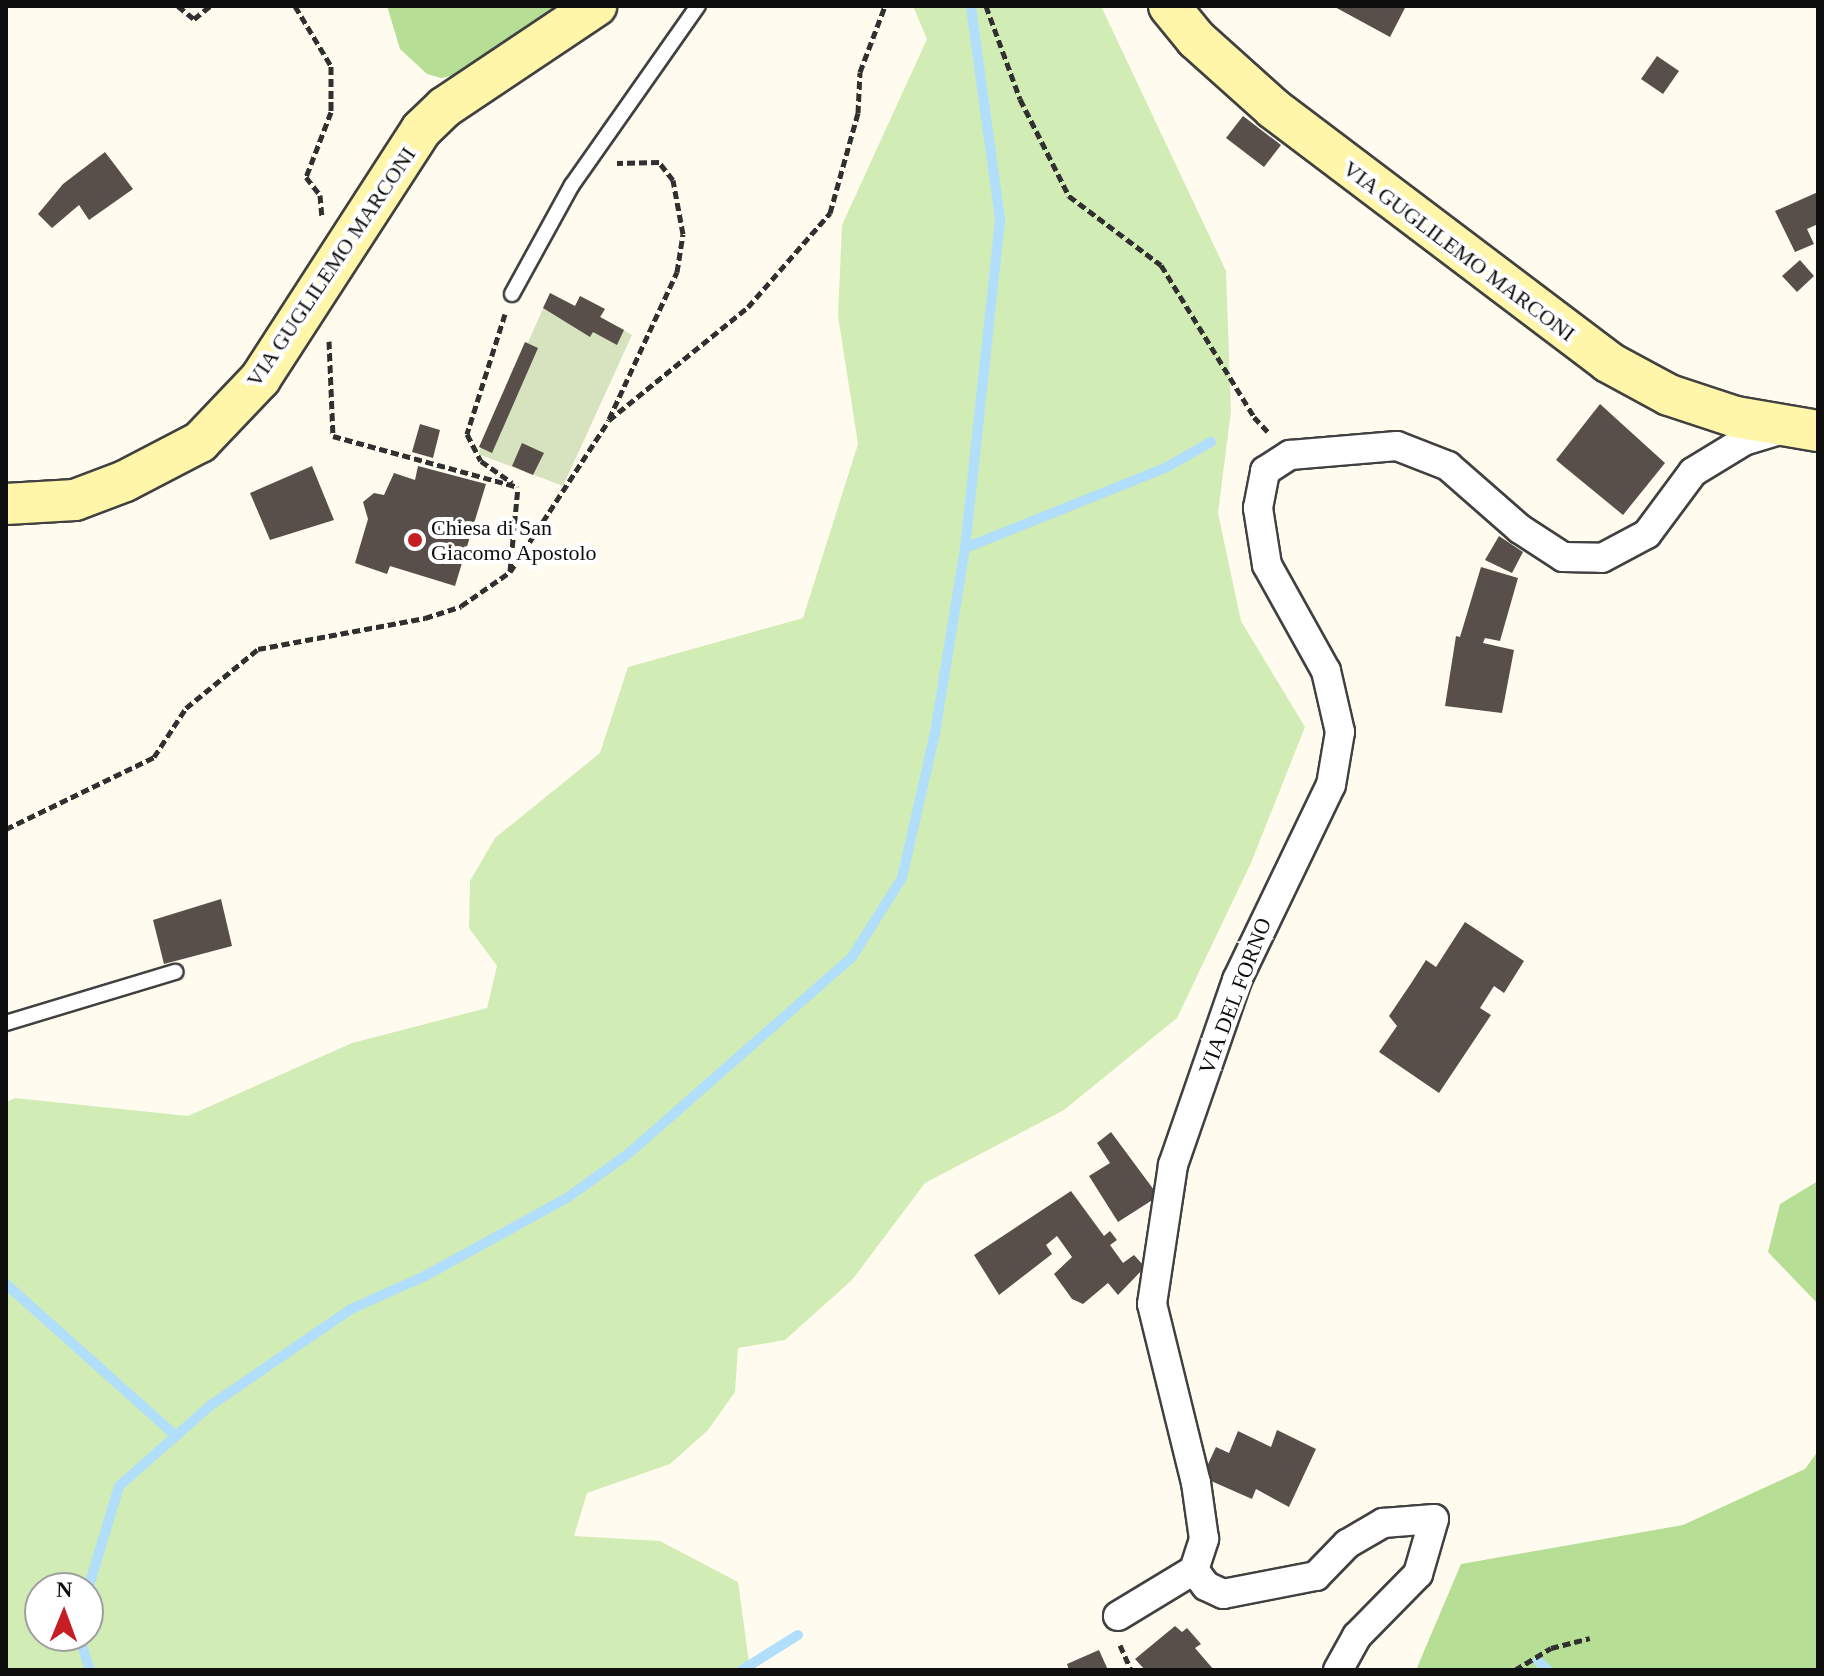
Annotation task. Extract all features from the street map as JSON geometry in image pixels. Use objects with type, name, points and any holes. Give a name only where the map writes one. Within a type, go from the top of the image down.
[{"type":"street","name":"VIA GUGLILEMO MARCONI","points":[[6,504],[75,500],[125,481],[200,442],[260,379],[421,130],[445,107],[596,6]]},
{"type":"street","name":"VIA GUGLILEMO MARCONI","points":[[1169,6],[1196,39],[1274,109],[1608,362],[1669,395],[1736,417],[1804,429]]},
{"type":"street","points":[[1290,455],[1397,446],[1448,466],[1520,529],[1563,557],[1602,558],[1647,534],[1693,472],[1744,441],[1804,429]]},
{"type":"street","name":"VIA DEL FORNO","points":[[1194,1570],[1204,1539],[1196,1483],[1152,1304],[1173,1165],[1237,980],[1331,785],[1340,732],[1326,671],[1267,565],[1258,508],[1265,471],[1290,455]]},
{"type":"street","points":[[1118,1616],[1194,1570],[1206,1586],[1223,1594],[1316,1576],[1347,1544],[1383,1523],[1434,1519],[1418,1574],[1357,1636],[1338,1670]]},
{"type":"lane","points":[[512,294],[587,165],[698,6]]},
{"type":"lane","points":[[6,1023],[175,972]]},
{"type":"path","points":[[178,6],[194,19],[210,6]]},
{"type":"path","points":[[609,420],[748,307],[830,213],[858,113],[860,72],[885,6]]},
{"type":"path","points":[[986,6],[1020,99],[1069,196],[1161,265],[1254,417],[1290,455]]},
{"type":"path","points":[[6,829],[154,757],[186,708],[258,649],[425,618],[461,606],[510,572],[609,420],[677,272],[683,234],[673,180],[659,162],[587,165]]},
{"type":"path","points":[[510,572],[518,487],[481,461],[467,434],[512,294]]},
{"type":"path","points":[[1515,1670],[1551,1648],[1590,1638]]},
{"type":"green space","points":[[387,6],[561,6],[456,75],[441,78],[427,74],[400,49]]},
{"type":"green space","points":[[913,6],[1101,6],[1226,271],[1231,411],[1218,513],[1241,621],[1305,727],[1251,863],[1177,1018],[1064,1110],[925,1183],[852,1280],[785,1340],[738,1348],[735,1392],[708,1430],[670,1464],[587,1493],[574,1536],[660,1541],[738,1582],[750,1670],[6,1670],[6,1102],[15,1098],[188,1116],[352,1043],[487,1008],[497,966],[469,928],[470,881],[495,838],[600,753],[628,667],[803,618],[858,444],[838,316],[842,225],[927,39]]},
{"type":"green space","points":[[550,293],[575,306],[580,296],[605,309],[601,317],[632,335],[563,486],[478,454]]},
{"type":"green space","points":[[1818,1181],[1818,1304],[1768,1252],[1780,1204]]},
{"type":"green space","points":[[1818,1451],[1818,1670],[1416,1670],[1461,1564],[1683,1525],[1805,1469]]},
{"type":"building","points":[[1333,6],[1406,6],[1390,37]]},
{"type":"building","points":[[1657,56],[1679,71],[1663,94],[1641,79]]},
{"type":"building","points":[[1243,116],[1281,145],[1264,167],[1226,138]]},
{"type":"building","points":[[105,152],[133,189],[89,220],[79,205],[52,228],[38,214],[63,184]]},
{"type":"building","points":[[1818,192],[1818,224],[1807,229],[1814,244],[1795,252],[1775,211]]},
{"type":"building","points":[[1800,260],[1814,276],[1797,292],[1782,276]]},
{"type":"building","points":[[550,293],[575,306],[580,296],[605,309],[600,317],[624,330],[617,345],[593,332],[590,337],[543,308]]},
{"type":"building","points":[[525,342],[538,348],[492,453],[479,447]]},
{"type":"building","points":[[1600,404],[1665,463],[1623,515],[1556,460]]},
{"type":"building","points":[[420,424],[440,430],[433,458],[412,452]]},
{"type":"building","points":[[522,443],[544,453],[533,475],[512,466]]},
{"type":"building","points":[[312,466],[334,520],[270,540],[250,493]]},
{"type":"building","name":"Chiesa di San Giacomo Apostolo","points":[[418,466],[486,484],[455,586],[390,566],[387,574],[355,563],[368,519],[363,502],[374,493],[384,495],[394,473],[415,480]]},
{"type":"building","points":[[1499,536],[1523,552],[1512,573],[1485,560]]},
{"type":"building","points":[[1481,567],[1518,578],[1500,641],[1485,638],[1483,643],[1514,650],[1502,713],[1445,706],[1456,636],[1460,637]]},
{"type":"building","points":[[221,899],[232,946],[164,964],[153,920]]},
{"type":"building","points":[[1465,922],[1524,961],[1504,993],[1494,986],[1480,1008],[1491,1015],[1439,1093],[1379,1052],[1397,1026],[1389,1016],[1426,960],[1436,967]]},
{"type":"building","points":[[1111,1132],[1154,1190],[1154,1199],[1118,1222],[1089,1176],[1110,1163],[1097,1143]]},
{"type":"building","points":[[1071,1191],[1104,1236],[1110,1231],[1117,1240],[1110,1245],[1123,1263],[1134,1255],[1145,1267],[1118,1295],[1108,1283],[1083,1304],[1072,1299],[1054,1274],[1072,1257],[1057,1236],[1046,1245],[1052,1254],[999,1295],[974,1255]]},
{"type":"building","points":[[1277,1430],[1316,1449],[1289,1507],[1256,1489],[1252,1499],[1202,1477],[1216,1447],[1229,1453],[1238,1431],[1271,1447]]},
{"type":"building","points":[[1175,1626],[1182,1632],[1187,1628],[1201,1644],[1195,1648],[1214,1670],[1145,1670],[1135,1659]]},
{"type":"building","points":[[1099,1650],[1108,1670],[1069,1670],[1067,1664]]},
{"type":"waterway","points":[[93,1572],[119,1486],[211,1405],[351,1309],[425,1276],[567,1198],[628,1154],[852,957],[902,878],[935,733],[965,548],[1000,219],[971,6]]},
{"type":"waterway","points":[[965,548],[1165,468],[1211,442]]},
{"type":"waterway","points":[[6,1284],[176,1436]]},
{"type":"waterway","points":[[742,1670],[798,1635]]},
{"type":"waterway","points":[[84,1652],[90,1670]]},
{"type":"waterway","points":[[1538,1661],[1548,1670]]},
{"type":"place","name":"Chiesa di San Giacomo Apostolo","points":[[415,540]]}]
